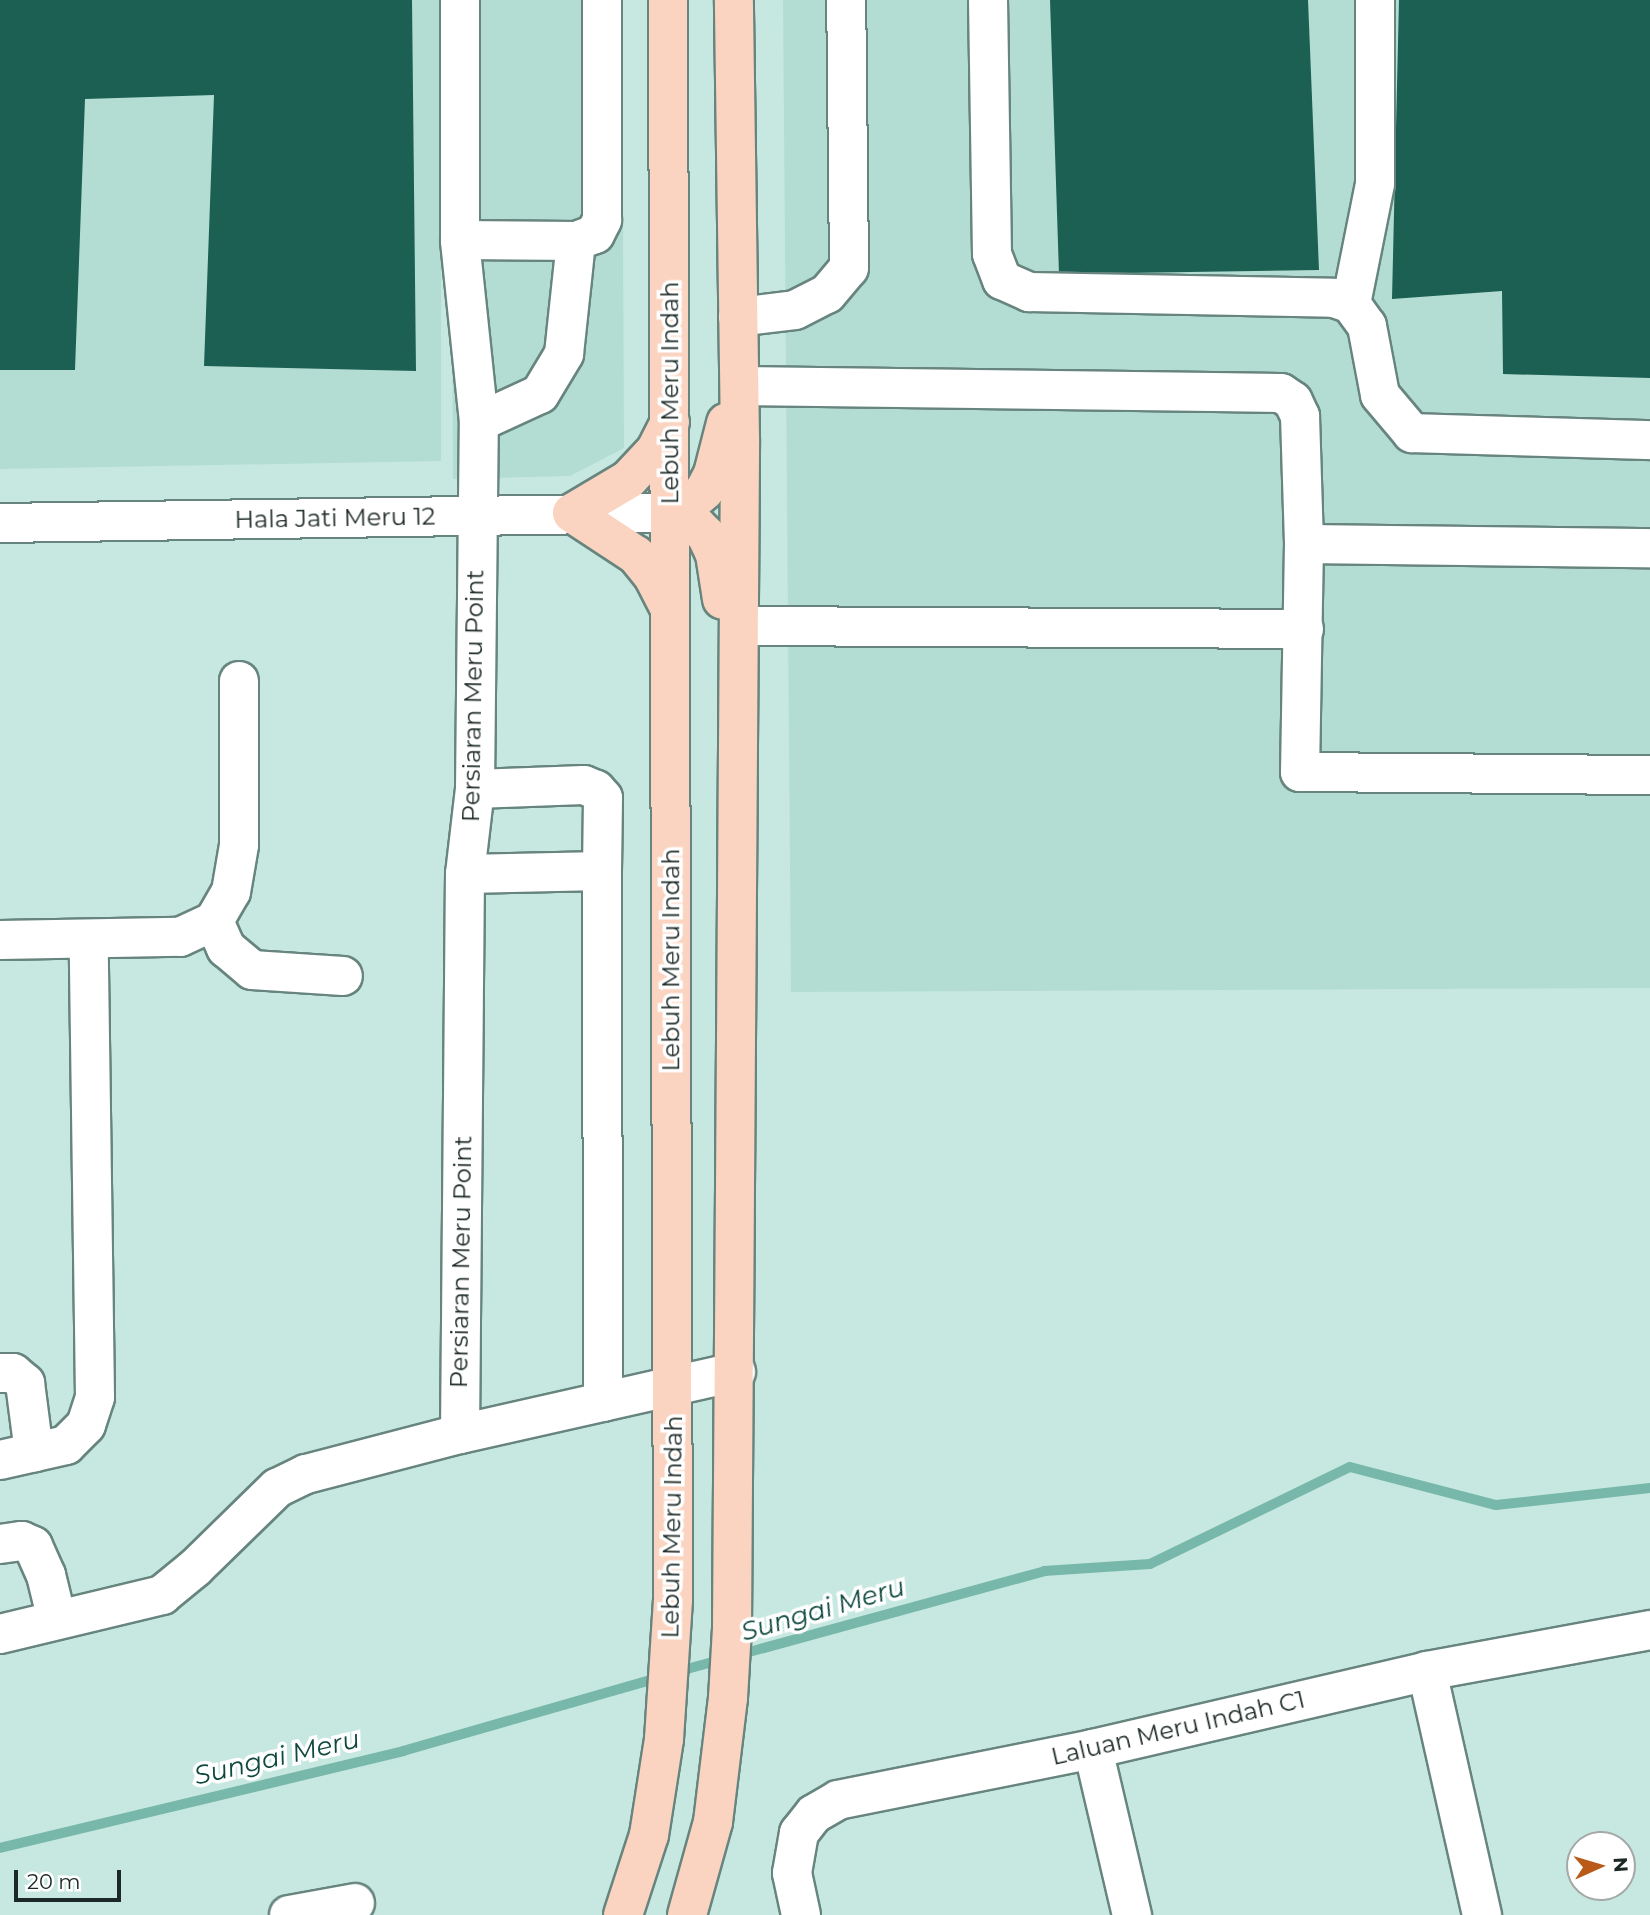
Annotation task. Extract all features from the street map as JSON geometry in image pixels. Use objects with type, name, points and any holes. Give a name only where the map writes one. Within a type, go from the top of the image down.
[{"type":"main road","name":"Lebuh Meru Indah","points":[[623,1915],[649,1836],[658,1781],[670,1650],[675,1527],[668,0]]},
{"type":"main road","points":[[687,1915],[713,1822],[732,1628],[736,1372],[739,626],[734,0]]},
{"type":"main road","points":[[670,513],[696,500],[709,482],[739,377]]},
{"type":"main road","points":[[670,422],[655,451],[635,473],[572,513],[636,555],[653,576],[671,612]]},
{"type":"main road","points":[[670,513],[697,526],[706,535],[715,554],[738,764]]},
{"type":"street","name":"Persiaran Meru Point","points":[[460,0],[460,240],[479,422],[475,789],[465,874],[460,1434]]},
{"type":"street","points":[[460,240],[576,241],[594,234],[603,220],[602,0]]},
{"type":"street","points":[[738,317],[795,310],[827,294],[849,268],[846,0]]},
{"type":"street","points":[[988,0],[992,254],[1002,280],[1029,292],[1334,298],[1351,304],[1367,326],[1380,395],[1412,433],[1650,440]]},
{"type":"street","points":[[1351,304],[1375,184],[1375,0]]},
{"type":"street","points":[[479,422],[540,394],[564,354],[576,241]]},
{"type":"street","points":[[739,377],[1281,393],[1293,401],[1300,416],[1304,544],[1300,772],[1650,775]]},
{"type":"street","name":"Hala Jati Meru 12","points":[[0,523],[670,513]]},
{"type":"street","points":[[1304,544],[1650,548]]},
{"type":"street","points":[[739,626],[1304,629]]},
{"type":"street","points":[[0,940],[180,937],[214,921],[230,892],[239,845],[239,681]]},
{"type":"street","points":[[475,789],[584,785],[596,790],[603,798],[603,1402]]},
{"type":"street","points":[[465,874],[602,871]]},
{"type":"street","points":[[214,921],[226,948],[252,970],[343,976]]},
{"type":"street","points":[[0,1373],[13,1373],[25,1382],[17,1456],[66,1445],[78,1436],[89,1418],[96,1397],[89,939]]},
{"type":"street","points":[[0,1634],[162,1594],[174,1588],[277,1488],[306,1474],[460,1434],[736,1372]]},
{"type":"street","points":[[0,1544],[22,1541],[33,1546],[46,1575],[57,1620]]},
{"type":"street","name":"Laluan Meru Indah C1","points":[[801,1915],[792,1873],[799,1833],[814,1814],[838,1800],[1093,1749],[1427,1671],[1650,1630]]},
{"type":"street","points":[[1427,1671],[1482,1915]]},
{"type":"street","points":[[1093,1749],[1132,1915]]},
{"type":"street","points":[[289,1915],[355,1903]]},
{"type":"shaded area","points":[[0,0],[441,0],[441,461],[0,469]]},
{"type":"shaded area","points":[[450,0],[622,0],[624,448],[570,476],[453,479]]},
{"type":"shaded area","points":[[783,0],[1650,0],[1650,988],[791,992]]},
{"type":"building","points":[[0,0],[412,0],[416,371],[204,366],[214,95],[85,99],[75,370],[0,370]]},
{"type":"building","points":[[1050,0],[1308,0],[1319,270],[1059,274]]},
{"type":"building","points":[[1399,0],[1650,0],[1650,378],[1503,374],[1502,291],[1392,299]]},
{"type":"waterway","name":"Sungai Meru","points":[[676,1672],[1044,1571],[1150,1564],[1350,1467],[1496,1505],[1650,1488]]},
{"type":"waterway","name":"Sungai Meru","points":[[0,1848],[403,1751],[661,1677]]}]
